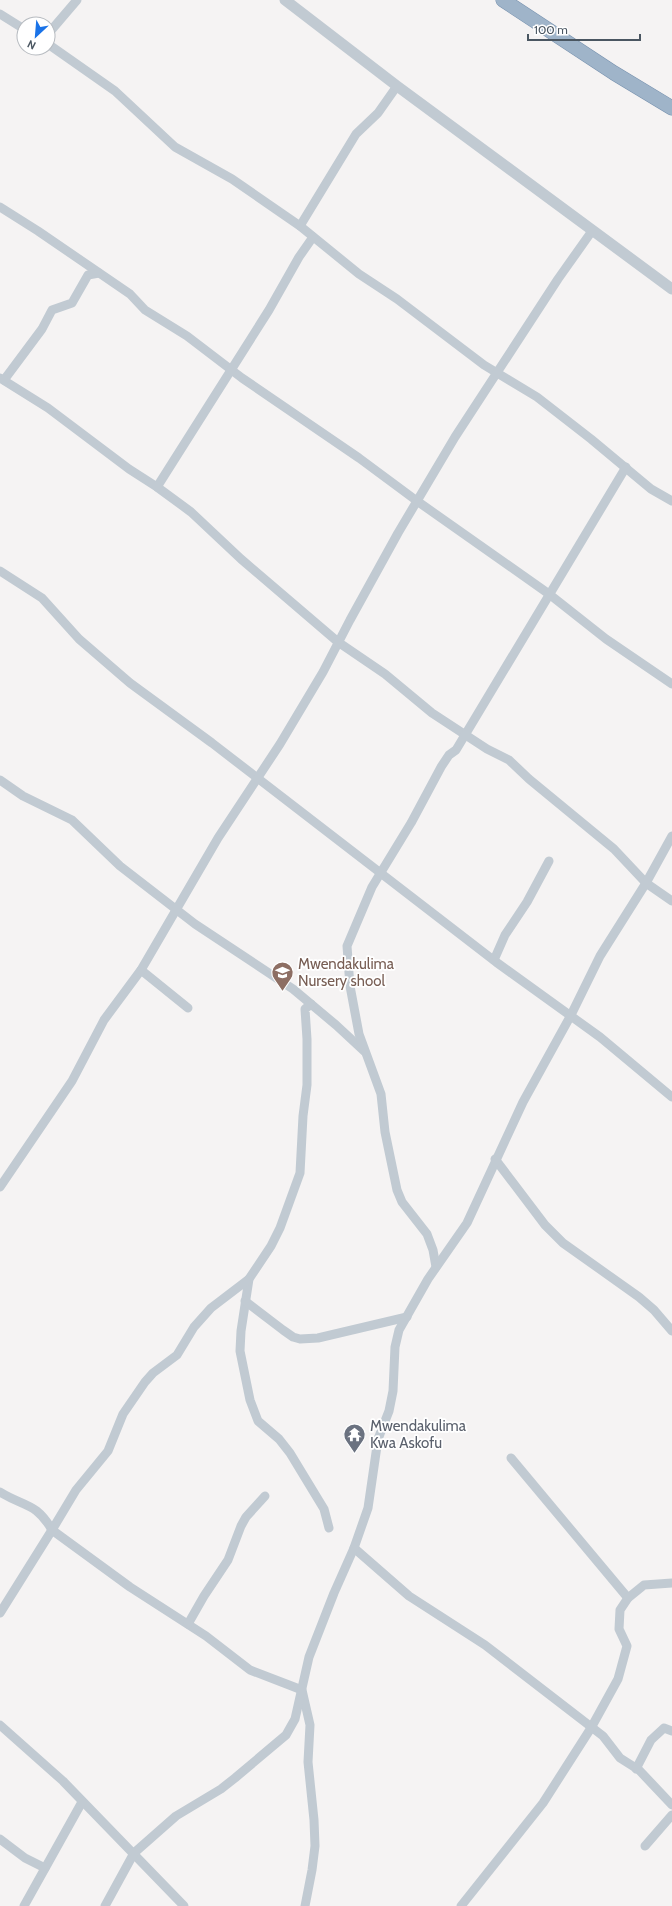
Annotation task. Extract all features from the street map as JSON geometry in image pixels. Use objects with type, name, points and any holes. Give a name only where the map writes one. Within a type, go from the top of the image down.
[{"type":"highway","points":[[503,0],[614,74],[672,108]]},
{"type":"street","points":[[56,25],[77,0]]},
{"type":"street","points":[[285,0],[397,86],[672,289]]},
{"type":"street","points":[[0,14],[16,24]]},
{"type":"street","points":[[56,50],[117,93],[175,147],[232,179],[300,226],[359,274],[397,298],[498,374],[548,405],[626,467],[651,489],[672,502]]},
{"type":"street","points":[[300,226],[356,134],[378,113],[397,86]]},
{"type":"street","points":[[0,207],[130,294],[145,310],[186,336],[232,370],[359,458],[417,501],[550,594],[606,639],[672,684]]},
{"type":"street","points":[[0,1187],[72,1081],[104,1020],[141,970],[218,838],[256,778],[280,744],[323,672],[338,642],[417,501],[476,404],[498,374],[558,279],[592,231]]},
{"type":"street","points":[[157,487],[232,370],[269,310],[299,257],[313,237]]},
{"type":"street","points":[[99,273],[88,274],[72,303],[52,310],[42,329],[2,379],[48,408],[129,469],[157,487],[209,527],[241,559],[338,642],[385,674],[432,713],[464,734],[510,760],[529,779],[614,849],[646,883],[672,901]]},
{"type":"street","points":[[436,1267],[433,1250],[426,1234],[402,1202],[397,1190],[386,1132],[381,1094],[359,1034],[350,986],[348,946],[366,901],[380,874],[411,823],[441,767],[449,755],[456,750],[464,734],[626,467]]},
{"type":"street","points":[[0,571],[42,598],[79,639],[128,681],[494,960],[571,1015],[605,1041],[672,1097]]},
{"type":"street","points":[[0,780],[23,796],[72,820],[120,866],[195,924],[267,971],[311,1004],[366,1053]]},
{"type":"street","points":[[105,1906],[134,1853],[176,1816],[222,1789],[286,1735],[295,1719],[309,1657],[321,1624],[354,1548],[368,1508],[378,1439],[389,1411],[393,1391],[396,1338],[436,1267],[467,1223],[523,1102],[571,1015],[600,956],[646,883],[672,836]]},
{"type":"street","points":[[494,960],[505,935],[527,902],[549,861]]},
{"type":"street","points":[[141,970],[188,1008]]},
{"type":"street","points":[[0,1613],[76,1490],[108,1451],[123,1414],[145,1382],[153,1372],[176,1355],[194,1327],[211,1308],[249,1279],[274,1240],[300,1173],[306,1085],[307,1039],[305,1009],[311,1004]]},
{"type":"street","points":[[495,1160],[545,1225],[563,1243],[639,1297],[654,1310],[672,1331]]},
{"type":"street","points":[[249,1279],[241,1331],[240,1351],[254,1413],[258,1421],[279,1439],[290,1453],[320,1503],[329,1528]]},
{"type":"street","points":[[245,1301],[282,1330],[293,1337],[300,1339],[318,1338],[407,1318]]},
{"type":"street","points":[[511,1458],[628,1598]]},
{"type":"street","points":[[0,1492],[38,1510],[45,1517],[52,1530],[130,1587],[188,1624],[250,1670],[302,1690]]},
{"type":"street","points":[[188,1624],[204,1596],[228,1560],[246,1516],[265,1496]]},
{"type":"street","points":[[354,1548],[409,1596],[484,1645],[603,1736],[620,1758],[636,1769],[672,1805]]},
{"type":"street","points":[[461,1906],[543,1804],[591,1728],[618,1679],[627,1646],[619,1629],[620,1610],[628,1598],[644,1585],[672,1583]]},
{"type":"street","points":[[302,1690],[310,1725],[308,1762],[315,1846],[312,1870],[304,1906]]},
{"type":"street","points":[[0,1725],[63,1781],[184,1906]]},
{"type":"street","points":[[636,1769],[651,1740],[664,1728],[672,1731]]},
{"type":"street","points":[[24,1906],[82,1802]]},
{"type":"street","points":[[645,1846],[672,1815]]},
{"type":"street","points":[[0,1839],[24,1858],[45,1868]]},
{"type":"place","name":"Mwendakulima Nursery shool","points":[[282,992]]},
{"type":"place","name":"Mwendakulima Kwa Askofu","points":[[355,1454]]}]
